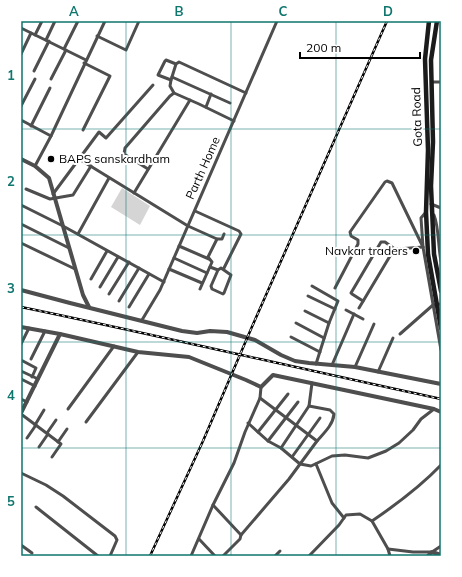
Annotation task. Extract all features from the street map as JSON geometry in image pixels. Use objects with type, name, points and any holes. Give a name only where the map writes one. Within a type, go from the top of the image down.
[{"type":"main road","name":"Gota Road","points":[[429,21],[425,59],[428,150],[426,212],[429,225]]},
{"type":"main road","name":"Gota Road","points":[[429,225],[431,209],[433,142],[431,60],[437,21]]},
{"type":"main road","points":[[429,225],[441,291]]},
{"type":"main road","points":[[429,225],[428,254],[441,328]]},
{"type":"street","points":[[35,35],[42,21]]},
{"type":"street","points":[[34,71],[55,21]]},
{"type":"street","points":[[52,79],[78,21]]},
{"type":"street","points":[[35,166],[51,136],[105,21]]},
{"type":"street","points":[[97,36],[126,50],[139,21]]},
{"type":"street","name":"Parth Home","points":[[142,320],[170,269],[277,21]]},
{"type":"street","points":[[21,28],[65,50],[110,76],[83,130]]},
{"type":"street","points":[[21,54],[31,33]]},
{"type":"street","points":[[230,103],[172,78],[159,76],[158,74],[166,60],[176,64],[179,62],[246,93]]},
{"type":"street","points":[[176,64],[170,86],[174,93],[234,121]]},
{"type":"street","points":[[21,106],[35,78]]},
{"type":"street","points":[[432,82],[441,82]]},
{"type":"street","points":[[53,194],[99,132],[106,138],[153,85]]},
{"type":"street","points":[[31,126],[50,88]]},
{"type":"street","points":[[148,169],[124,154],[125,148],[174,93]]},
{"type":"street","points":[[206,107],[211,94]]},
{"type":"street","points":[[134,193],[190,100]]},
{"type":"street","points":[[21,120],[51,136]]},
{"type":"street","points":[[21,159],[35,166],[49,178],[89,307]]},
{"type":"street","points":[[79,159],[188,226],[217,240]]},
{"type":"street","points":[[26,189],[47,199],[55,199],[73,195],[91,166]]},
{"type":"street","points":[[78,234],[109,178]]},
{"type":"street","points":[[334,288],[358,244],[358,240],[351,236],[350,232],[387,181],[392,183],[423,247]]},
{"type":"street","points":[[431,204],[441,208]]},
{"type":"street","points":[[21,205],[78,234],[164,282]]},
{"type":"street","points":[[431,209],[436,220],[438,250],[441,262]]},
{"type":"street","points":[[194,211],[239,231],[241,234],[224,268]]},
{"type":"street","points":[[426,212],[421,218],[423,247],[441,350]]},
{"type":"street","points":[[21,224],[70,248]]},
{"type":"street","points":[[200,290],[212,262],[208,257],[217,240],[222,239],[224,234]]},
{"type":"street","points":[[363,301],[351,293],[380,242],[385,242],[396,250]]},
{"type":"street","points":[[21,243],[76,269]]},
{"type":"street","points":[[179,246],[209,259]]},
{"type":"street","points":[[359,308],[393,251],[423,247]]},
{"type":"street","points":[[91,279],[107,251]]},
{"type":"street","points":[[100,287],[118,257]]},
{"type":"street","points":[[174,258],[207,273]]},
{"type":"street","points":[[109,294],[128,262]]},
{"type":"street","points":[[210,267],[218,270],[221,268],[231,275],[223,294],[212,289],[211,286],[218,270]]},
{"type":"street","points":[[119,301],[139,268]]},
{"type":"street","points":[[170,269],[202,283]]},
{"type":"street","points":[[129,307],[148,274]]},
{"type":"street","points":[[312,286],[338,301],[316,364]]},
{"type":"street","points":[[21,290],[182,331],[197,333],[210,331],[227,332],[255,340],[295,361],[355,367],[441,384]]},
{"type":"street","points":[[308,296],[335,309]]},
{"type":"street","points":[[400,334],[433,305],[441,304]]},
{"type":"street","points":[[346,310],[363,319]]},
{"type":"street","points":[[305,311],[329,324]]},
{"type":"street","points":[[332,365],[354,314]]},
{"type":"street","points":[[296,323],[324,338]]},
{"type":"street","points":[[355,367],[374,324]]},
{"type":"street","points":[[21,327],[60,334],[138,352],[189,357],[261,387]]},
{"type":"street","points":[[21,344],[29,328]]},
{"type":"street","points":[[31,359],[45,331]]},
{"type":"street","points":[[58,442],[21,414],[60,334]]},
{"type":"street","points":[[291,337],[320,352]]},
{"type":"street","points":[[378,372],[393,338]]},
{"type":"street","points":[[68,409],[114,346]]},
{"type":"street","points":[[86,422],[138,352]]},
{"type":"street","points":[[21,360],[36,368],[32,376]]},
{"type":"street","points":[[21,371],[38,379]]},
{"type":"street","points":[[191,556],[213,505],[234,463],[248,423],[260,398],[261,387],[273,375],[312,382],[434,409],[441,412]]},
{"type":"street","points":[[21,379],[35,386]]},
{"type":"street","points":[[281,448],[309,406],[312,382]]},
{"type":"street","points":[[258,432],[288,394]]},
{"type":"street","points":[[260,398],[317,441]]},
{"type":"street","points":[[21,399],[27,402]]},
{"type":"street","points":[[268,441],[298,402]]},
{"type":"street","points":[[223,556],[240,539],[241,535],[265,508],[328,429],[334,414],[330,410],[309,406]]},
{"type":"street","points":[[248,423],[268,441],[281,448],[300,464],[311,466],[332,456],[345,455],[368,458],[386,451],[400,442],[434,409]]},
{"type":"street","points":[[27,438],[44,410]]},
{"type":"street","points":[[292,457],[320,418]]},
{"type":"street","points":[[39,447],[56,420]]},
{"type":"street","points":[[52,457],[60,445],[58,442],[67,429]]},
{"type":"street","points":[[316,464],[332,503],[344,518]]},
{"type":"street","points":[[372,521],[403,500],[429,478],[441,465]]},
{"type":"street","points":[[21,473],[46,485],[63,496],[115,536],[117,540],[110,556]]},
{"type":"street","points":[[213,505],[241,535]]},
{"type":"street","points":[[36,507],[98,556]]},
{"type":"street","points":[[309,556],[346,515],[360,514],[372,521],[388,549],[390,556]]},
{"type":"street","points":[[199,539],[215,556]]},
{"type":"street","points":[[21,545],[32,553]]},
{"type":"street","points":[[428,556],[441,546]]},
{"type":"street","points":[[388,549],[413,552],[432,552],[441,555]]},
{"type":"street","points":[[275,556],[280,551]]},
{"type":"shaded area","points":[[122,188],[150,206],[140,225],[111,207]]},
{"type":"railway","points":[[150,556],[203,441],[387,21]]},
{"type":"railway","points":[[21,307],[441,399]]},
{"type":"place","name":"BAPS sanskardham","points":[[51,159]]},
{"type":"place","name":"Navkar traders","points":[[416,251]]}]
